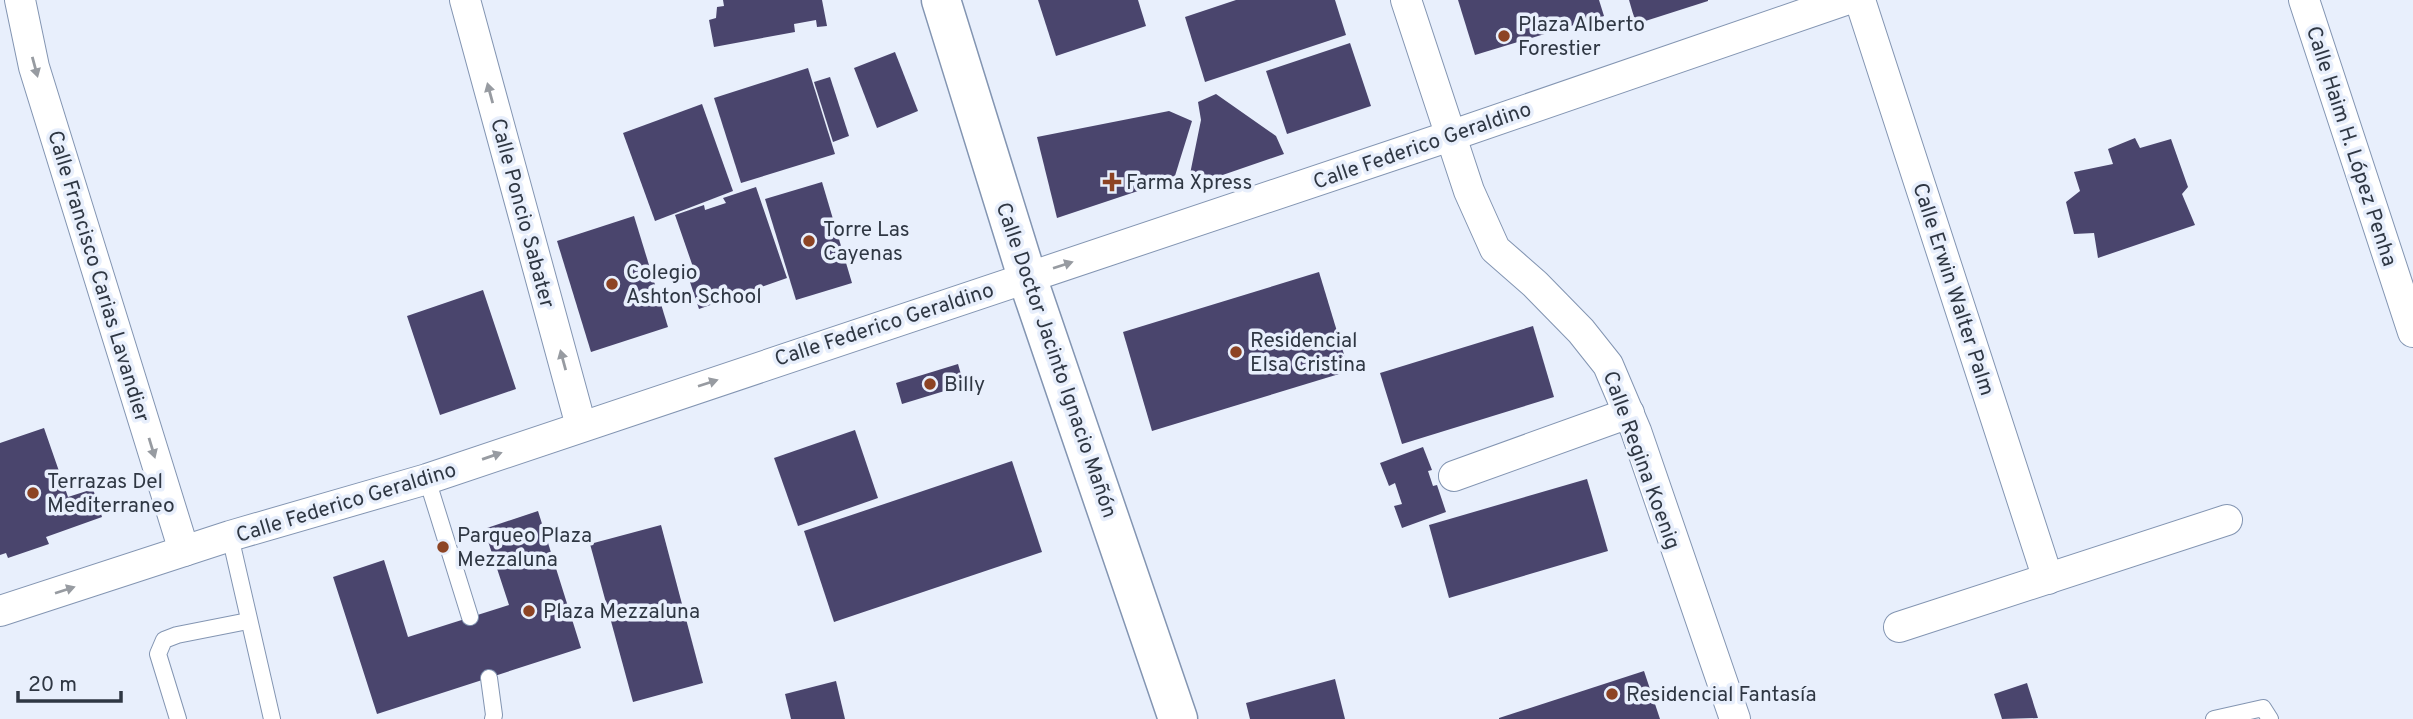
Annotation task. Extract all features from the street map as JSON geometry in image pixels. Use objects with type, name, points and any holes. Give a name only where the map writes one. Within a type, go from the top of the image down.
[{"type":"street","name":"Calle Francisco Carias Lavandier","points":[[20,0],[34,67],[184,551]]},
{"type":"street","name":"Calle Poncio Sabater","points":[[465,0],[580,426]]},
{"type":"street","name":"Calle Doctor Jacinto Ignacio Mañón","points":[[941,0],[1027,277],[1178,719]]},
{"type":"street","name":"Calle Regina Koenig","points":[[1406,0],[1469,191],[1495,249],[1535,284],[1608,365],[1629,413],[1735,719]]},
{"type":"street","name":"Calle Federico Geraldino","points":[[0,611],[230,536],[427,479],[1450,136],[1844,0]]},
{"type":"street","name":"Calle Erwin Walter Palm","points":[[1860,0],[2048,579]]},
{"type":"street","name":"Calle Haim H. López Penha","points":[[2304,0],[2413,332]]},
{"type":"street","points":[[1454,475],[1629,413]]},
{"type":"street","points":[[1899,627],[2227,520]]},
{"type":"lane","points":[[427,479],[470,617]]},
{"type":"lane","points":[[230,536],[272,719]]},
{"type":"lane","points":[[178,719],[159,654],[164,640],[248,621]]},
{"type":"lane","points":[[489,678],[493,719]]},
{"type":"lane","points":[[2214,719],[2263,708],[2270,719]]},
{"type":"building","points":[[723,0],[822,0],[827,26],[817,27],[816,20],[794,24],[795,32],[714,47],[709,20],[716,18],[717,7],[724,6]]},
{"type":"building","points":[[1038,0],[1138,0],[1146,26],[1056,56]]},
{"type":"building","points":[[1236,0],[1335,0],[1346,35],[1205,82],[1185,17]]},
{"type":"building","name":"Plaza Alberto Forestier","points":[[1458,0],[1599,0],[1604,16],[1475,55]]},
{"type":"building","points":[[1629,0],[1708,0],[1708,1],[1636,24]]},
{"type":"building","points":[[1350,43],[1371,106],[1287,134],[1266,71]]},
{"type":"building","points":[[895,52],[918,111],[877,128],[854,68]]},
{"type":"building","points":[[808,68],[835,154],[741,183],[714,98]]},
{"type":"building","points":[[830,77],[849,136],[833,142],[814,82]]},
{"type":"building","points":[[1216,94],[1276,136],[1284,154],[1211,179],[1190,174],[1201,120],[1198,102]]},
{"type":"building","points":[[702,104],[733,191],[655,221],[623,133]]},
{"type":"building","points":[[1169,111],[1192,121],[1174,179],[1057,218],[1037,137]]},
{"type":"building","points":[[2135,138],[2140,148],[2171,139],[2188,187],[2182,194],[2195,225],[2098,258],[2094,233],[2074,234],[2066,202],[2080,191],[2074,172],[2113,164],[2108,149]]},
{"type":"building","name":"Torre Las Cayenas","points":[[822,182],[852,283],[796,300],[765,199]]},
{"type":"building","points":[[756,187],[787,278],[699,309],[686,270],[693,267],[675,215],[704,205],[705,210],[726,203],[723,198]]},
{"type":"building","name":"Colegio Ashton School","points":[[634,216],[668,327],[591,352],[557,241]]},
{"type":"building","name":"Residencial Elsa Cristina","points":[[1319,272],[1349,371],[1152,431],[1123,332]]},
{"type":"building","points":[[483,290],[516,389],[440,415],[407,316]]},
{"type":"building","points":[[1533,326],[1554,397],[1402,444],[1380,373]]},
{"type":"building","name":"Billy","points":[[958,364],[964,385],[902,404],[896,383]]},
{"type":"building","name":"Terrazas Del Mediterraneo","points":[[44,428],[68,497],[93,489],[102,517],[46,537],[49,544],[8,558],[6,553],[0,555],[0,443]]},
{"type":"building","points":[[855,430],[878,498],[798,526],[774,458]]},
{"type":"building","points":[[1423,447],[1432,470],[1428,471],[1433,486],[1437,485],[1446,512],[1402,528],[1394,506],[1402,504],[1395,483],[1389,486],[1380,463]]},
{"type":"building","points":[[1012,461],[1042,552],[834,622],[804,531]]},
{"type":"building","points":[[1587,479],[1608,551],[1449,598],[1429,525]]},
{"type":"building","name":"Plaza Mezzaluna","points":[[538,511],[581,648],[377,714],[333,577],[384,560],[408,637],[509,605],[484,529]]},
{"type":"building","points":[[661,525],[703,683],[633,702],[590,544]]},
{"type":"building","name":"Residencial Fantasía","points":[[1644,671],[1660,719],[1499,719],[1499,718]]},
{"type":"building","points":[[1335,679],[1345,719],[1250,719],[1246,703]]},
{"type":"building","points":[[836,681],[845,719],[791,719],[785,694]]},
{"type":"building","points":[[2027,683],[2038,718],[2002,719],[1994,694]]},
{"type":"place","name":"Plaza Alberto Forestier","points":[[1504,36]]},
{"type":"place","name":"Farma Xpress","points":[[1112,182]]},
{"type":"place","name":"Torre Las Cayenas","points":[[809,241]]},
{"type":"place","name":"Colegio Ashton School","points":[[612,284]]},
{"type":"place","name":"Residencial Elsa Cristina","points":[[1236,352]]},
{"type":"place","name":"Billy","points":[[930,384]]},
{"type":"place","name":"Terrazas Del Mediterraneo","points":[[33,493]]},
{"type":"place","name":"Parqueo Plaza Mezzaluna","points":[[443,547]]},
{"type":"place","name":"Plaza Mezzaluna","points":[[529,611]]},
{"type":"place","name":"Residencial Fantasía","points":[[1612,694]]}]
